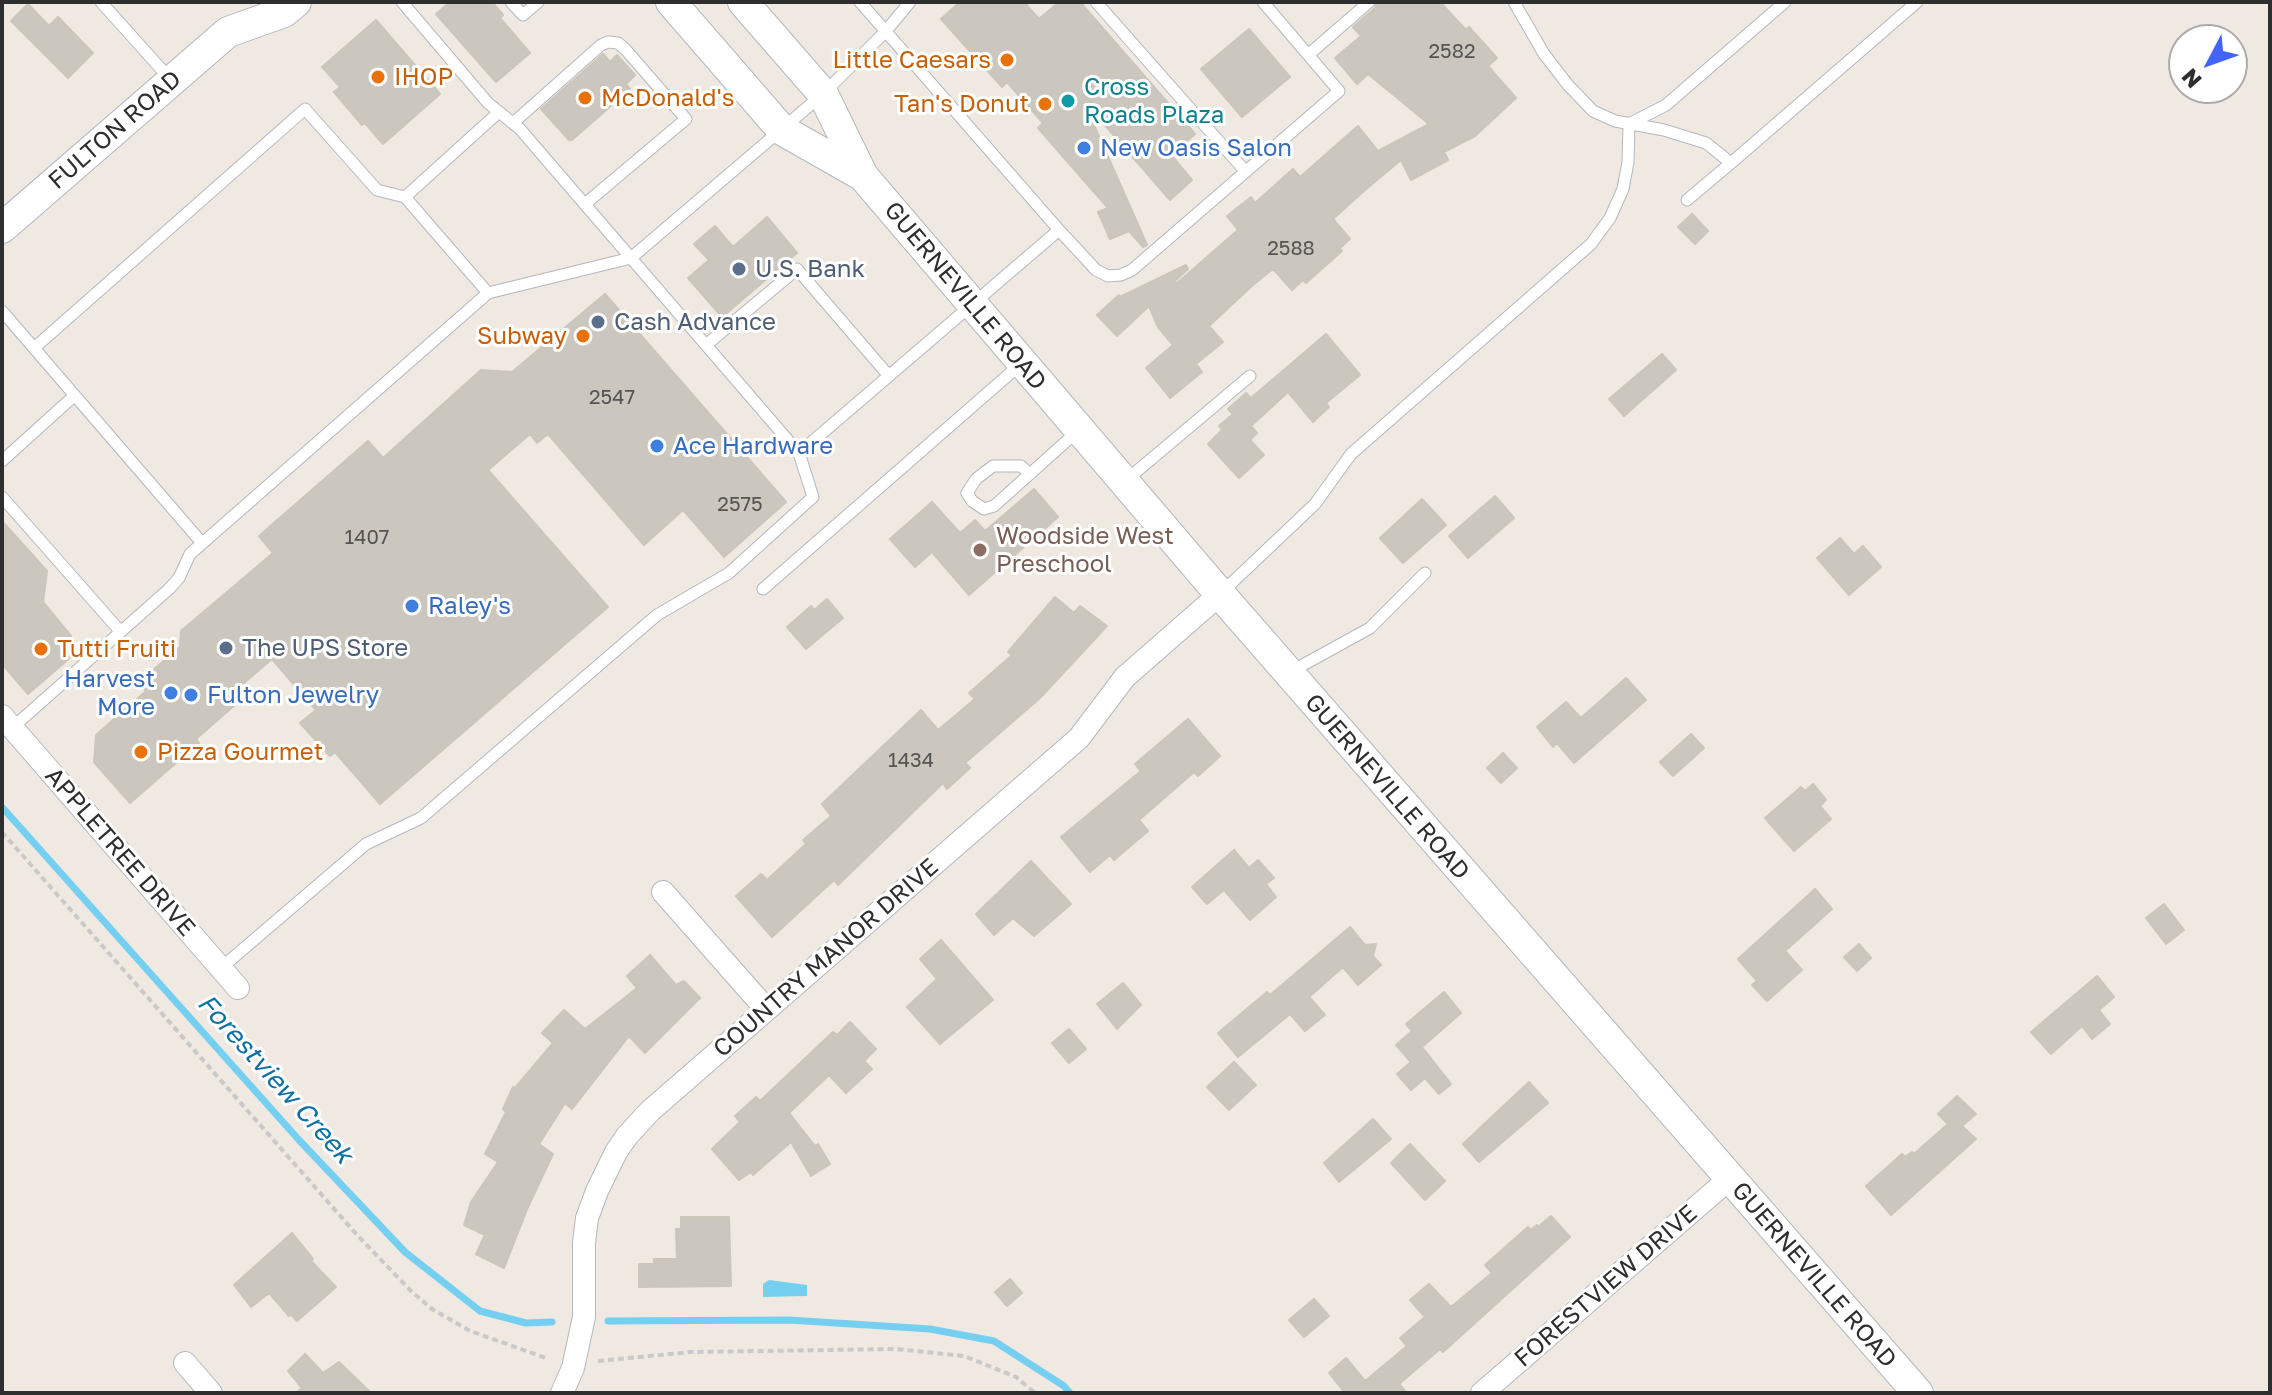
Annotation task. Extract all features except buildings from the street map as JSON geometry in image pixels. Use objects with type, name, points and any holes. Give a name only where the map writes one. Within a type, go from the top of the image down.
[{"type":"main road","name":"FULTON ROAD","points":[[228,32],[242,2]]},
{"type":"main road","name":"FULTON ROAD","points":[[2,228],[228,32],[284,12],[296,2]]},
{"type":"main road","name":"GUERNEVILLE ROAD","points":[[671,2],[782,130],[863,176]]},
{"type":"main road","name":"GUERNEVILLE ROAD","points":[[743,2],[823,94],[863,176],[1288,673],[1918,1393]]},
{"type":"street","name":"COUNTRY MANOR DRIVE","points":[[562,1393],[573,1368],[584,1317],[587,1218],[616,1152],[650,1111],[1079,738],[1125,677],[1220,594]]},
{"type":"street","name":"APPLETREE DRIVE","points":[[7,722],[238,988]]},
{"type":"street","points":[[663,892],[766,1009]]},
{"type":"street","name":"FORESTVIEW DRIVE","points":[[1482,1393],[1729,1179]]},
{"type":"street","points":[[185,1363],[211,1393]]},
{"type":"lane","points":[[101,2],[171,80]]},
{"type":"lane","points":[[221,968],[366,844],[421,818],[657,615],[729,573],[813,497],[799,453],[585,204],[513,123],[488,103],[402,2]]},
{"type":"lane","points":[[511,2],[523,15],[538,2]]},
{"type":"lane","points":[[860,2],[1059,230],[1096,270],[1108,276],[1132,270],[1339,91],[1263,2]]},
{"type":"lane","points":[[7,722],[169,589],[179,578],[190,554],[488,293],[631,258],[823,94],[885,32],[910,2]]},
{"type":"lane","points":[[1096,2],[1246,172]]},
{"type":"lane","points":[[1308,55],[1369,2]]},
{"type":"lane","points":[[1514,2],[1544,54],[1593,111],[1629,124],[1664,130],[1706,143],[1731,163]]},
{"type":"lane","points":[[1629,124],[1666,105],[1785,2]]},
{"type":"lane","points":[[1687,200],[1917,2]]},
{"type":"lane","points":[[513,123],[608,42],[618,43],[626,50],[686,119],[585,204]]},
{"type":"lane","points":[[34,348],[305,109],[377,190],[405,197],[488,293]]},
{"type":"lane","points":[[405,197],[499,112]]},
{"type":"lane","points":[[1220,594],[1308,512],[1351,454],[1591,244],[1610,218],[1623,189],[1628,162],[1629,124]]},
{"type":"lane","points":[[799,453],[1059,230]]},
{"type":"lane","points":[[706,345],[797,269],[889,376]]},
{"type":"lane","points":[[2,311],[202,543]]},
{"type":"lane","points":[[763,589],[1022,363]]},
{"type":"lane","points":[[1124,482],[1250,376]]},
{"type":"lane","points":[[2,461],[74,396]]},
{"type":"lane","points":[[1030,474],[1021,466],[993,466],[976,479],[967,493],[984,509],[994,506],[1080,430]]},
{"type":"lane","points":[[2,497],[120,631]]},
{"type":"lane","points":[[1288,673],[1370,628],[1425,573]]},
{"type":"path","points":[[2,832],[358,1236],[412,1292],[432,1309],[470,1331],[549,1359]]},
{"type":"path","points":[[598,1361],[691,1352],[896,1349],[964,1356],[1016,1377],[1035,1393]]},
{"type":"water","points":[[769,1280],[807,1285],[807,1296],[763,1297],[763,1284]]},
{"type":"waterway","name":"Forestview Creek","points":[[2,807],[299,1140],[405,1252],[480,1311],[526,1323],[552,1322]]},
{"type":"waterway","name":"Forestview Creek","points":[[608,1321],[789,1320],[930,1329],[994,1341],[1070,1393]]},
{"type":"place","name":"Little Caesars","points":[[1007,60]]},
{"type":"place","name":"IHOP","points":[[378,77]]},
{"type":"place","name":"McDonald's","points":[[585,98]]},
{"type":"place","name":"Cross Roads Plaza","points":[[1068,101]]},
{"type":"place","name":"Tan's Donut","points":[[1045,104]]},
{"type":"place","name":"New Oasis Salon","points":[[1084,148]]},
{"type":"place","name":"U.S. Bank","points":[[739,269]]},
{"type":"place","name":"Cash Advance","points":[[598,322]]},
{"type":"place","name":"Subway","points":[[583,336]]},
{"type":"place","name":"Ace Hardware","points":[[657,446]]},
{"type":"place","name":"Woodside West Preschool","points":[[980,550]]},
{"type":"place","name":"Raley's","points":[[412,606]]},
{"type":"place","name":"The UPS Store","points":[[226,648]]},
{"type":"place","name":"Tutti Fruiti","points":[[41,649]]},
{"type":"place","name":"Harvest More","points":[[171,693]]},
{"type":"place","name":"Fulton Jewelry","points":[[191,695]]},
{"type":"place","name":"Pizza Gourmet","points":[[141,752]]}]
